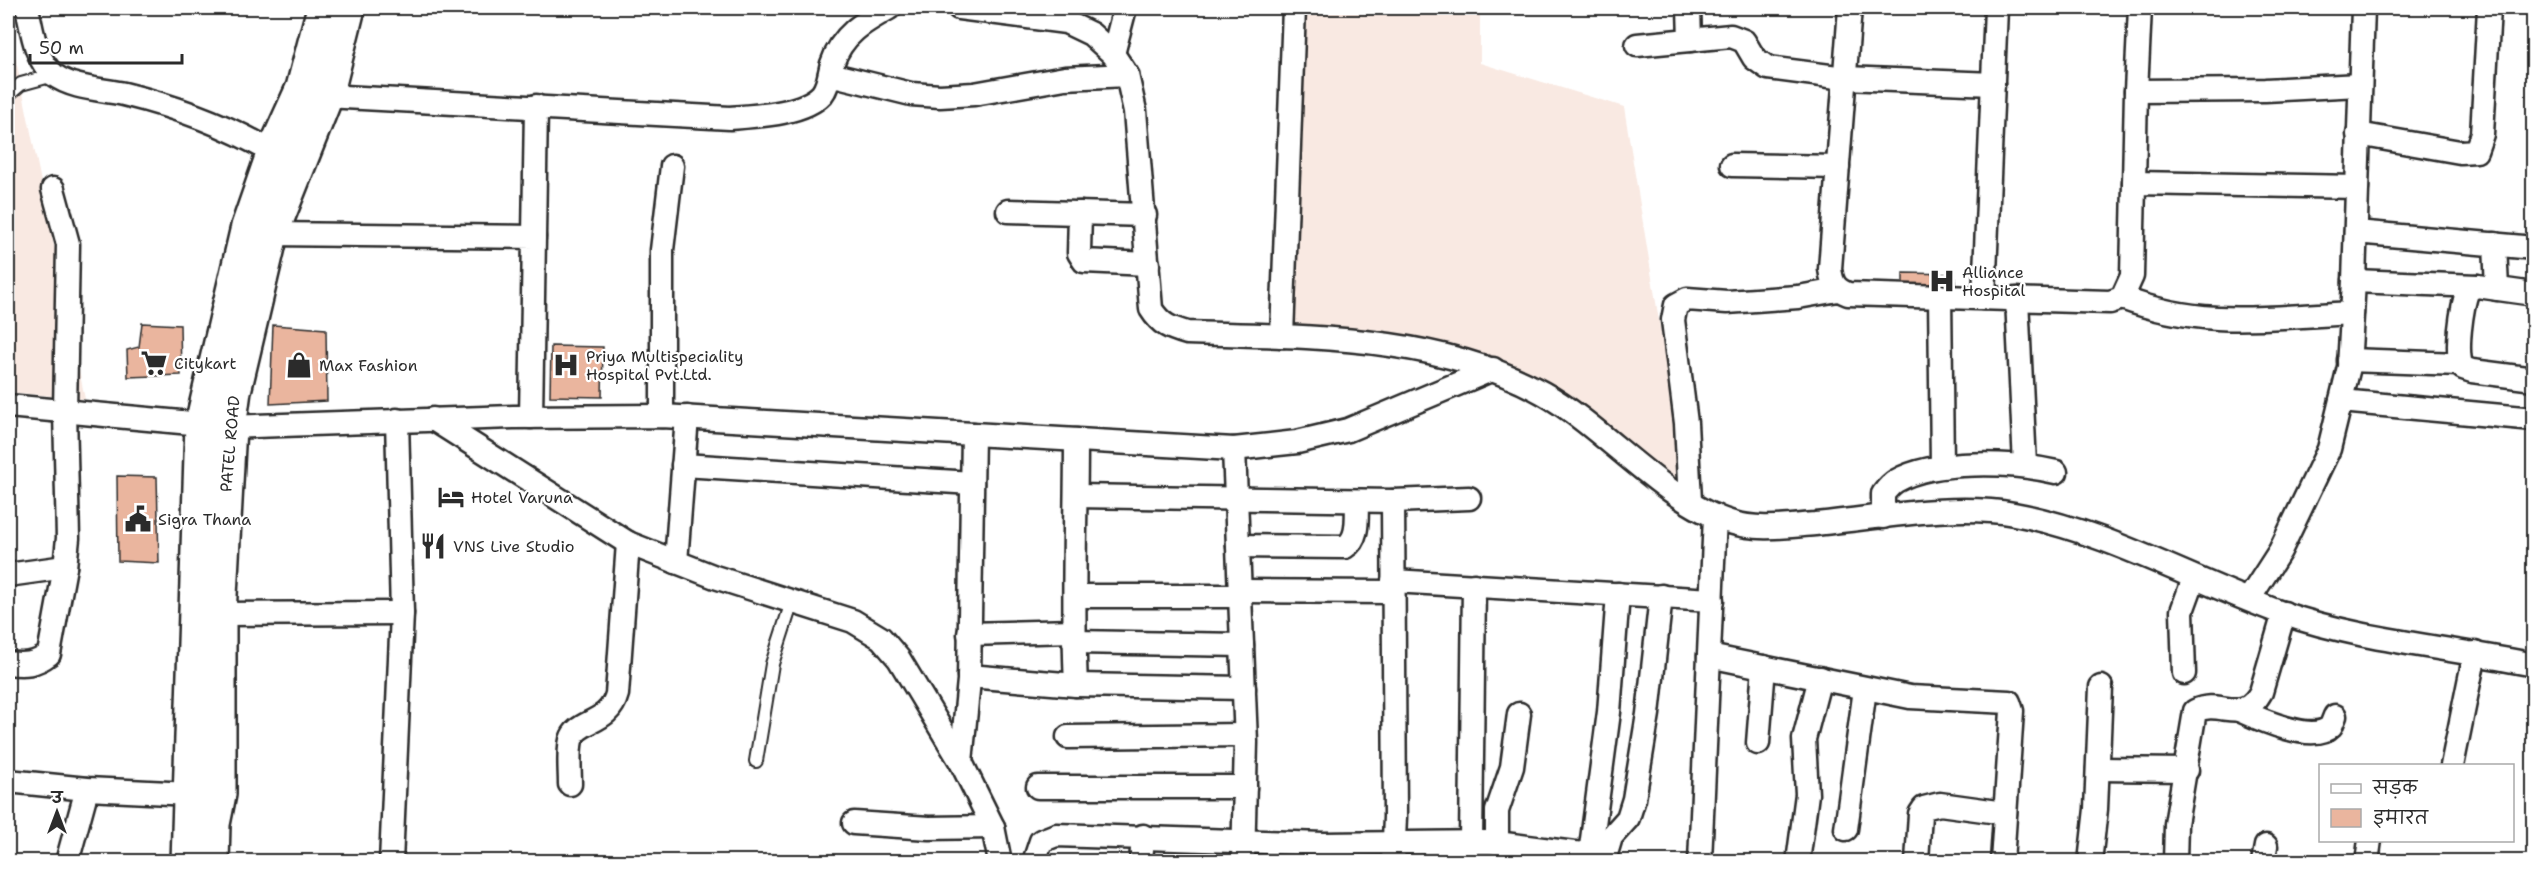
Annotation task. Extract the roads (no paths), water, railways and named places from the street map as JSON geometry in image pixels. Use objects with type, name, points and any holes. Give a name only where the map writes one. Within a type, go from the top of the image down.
[{"type":"street","points":[[27,8],[38,50],[44,64],[54,75],[73,84],[125,94],[216,122],[285,159]]},
{"type":"street","name":"PATEL ROAD","points":[[315,92],[324,8]]},
{"type":"street","name":"PATEL ROAD","points":[[188,861],[190,794],[215,425],[242,350],[260,230],[285,159],[315,92],[348,8]]},
{"type":"street","points":[[315,92],[730,118],[772,115],[807,104],[821,94],[837,53],[849,33],[890,8]]},
{"type":"street","points":[[959,8],[1066,21],[1091,34],[1113,54],[1127,75],[1135,111],[1151,309],[1159,322],[1187,333],[1282,336],[1411,349],[1492,369],[1545,394],[1690,501],[1715,516],[1743,525],[1772,528],[1959,510],[2016,514],[2098,539],[2284,614],[2326,625],[2534,665]]},
{"type":"street","points":[[1113,54],[1125,8]]},
{"type":"street","points":[[1282,336],[1294,8]]},
{"type":"street","points":[[1689,8],[1690,40]]},
{"type":"street","points":[[1838,290],[1832,281],[1830,269],[1850,8]]},
{"type":"street","points":[[1984,298],[1996,8]]},
{"type":"street","points":[[2122,298],[2132,276],[2140,8]]},
{"type":"street","points":[[2249,599],[2280,551],[2329,448],[2349,360],[2356,232],[2363,8]]},
{"type":"street","points":[[2358,134],[2460,152],[2476,151],[2482,134],[2489,8]]},
{"type":"street","points":[[1637,45],[1737,37],[1744,41],[1759,63],[1768,68],[1845,78],[1993,84]]},
{"type":"street","points":[[830,74],[911,94],[940,96],[974,94],[1065,78],[1127,75]]},
{"type":"street","points":[[2136,91],[2265,90],[2359,85]]},
{"type":"street","points":[[531,417],[536,106]]},
{"type":"street","points":[[1732,165],[1838,167]]},
{"type":"street","points":[[662,416],[662,250],[672,166]]},
{"type":"street","points":[[2134,183],[2357,187]]},
{"type":"street","points":[[8,663],[26,665],[39,662],[49,654],[65,567],[68,528],[65,412],[68,244],[53,189]]},
{"type":"street","points":[[1008,211],[1144,215]]},
{"type":"street","points":[[1080,213],[1079,253],[1084,261],[1148,264]]},
{"type":"street","points":[[260,230],[534,237]]},
{"type":"street","points":[[2356,232],[2534,248]]},
{"type":"street","points":[[2487,288],[2495,244]]},
{"type":"street","points":[[2354,281],[2487,288],[2534,294]]},
{"type":"street","points":[[2487,288],[2468,290],[2462,310],[2460,364],[2463,368],[2472,371],[2534,379]]},
{"type":"street","points":[[1690,501],[1686,423],[1673,321],[1676,305],[1687,299],[1727,302],[1798,297],[1838,290],[1848,294],[2110,302],[2122,298],[2177,315],[2223,320],[2352,313]]},
{"type":"street","points":[[1940,296],[1942,466]]},
{"type":"street","points":[[2017,299],[2025,465]]},
{"type":"street","points":[[2349,360],[2460,364]]},
{"type":"street","points":[[8,406],[215,425],[662,416],[1234,449],[1296,442],[1348,430],[1492,369]]},
{"type":"street","points":[[2341,401],[2534,419]]},
{"type":"street","points":[[676,562],[687,417]]},
{"type":"street","points":[[391,861],[402,613],[397,420]]},
{"type":"street","points":[[433,420],[628,543],[676,562],[853,621],[881,638],[899,659],[961,762],[993,827],[1000,861]]},
{"type":"street","name":"PATEL ROAD","points":[[212,861],[213,824],[219,794],[219,614],[215,425]]},
{"type":"street","points":[[961,762],[969,676],[973,434]]},
{"type":"street","points":[[1076,440],[1076,596],[1073,636],[1076,685]]},
{"type":"street","points":[[1234,449],[1244,688],[1243,850]]},
{"type":"street","points":[[683,465],[972,483]]},
{"type":"street","points":[[1883,518],[1882,494],[1895,481],[1942,466],[2025,465],[2056,472]]},
{"type":"street","points":[[1076,496],[1357,501],[1468,498]]},
{"type":"street","points":[[1238,546],[1346,547],[1352,543],[1355,534],[1357,501]]},
{"type":"street","points":[[1393,501],[1393,852]]},
{"type":"street","points":[[1700,861],[1715,516]]},
{"type":"street","points":[[570,784],[571,740],[582,728],[610,711],[616,694],[628,543]]},
{"type":"street","points":[[8,575],[65,567]]},
{"type":"street","points":[[2184,673],[2182,611],[2194,578]]},
{"type":"street","points":[[1076,596],[1240,594],[1394,586],[1474,585],[1712,600]]},
{"type":"street","points":[[1471,842],[1474,585]]},
{"type":"street","points":[[1593,859],[1609,712],[1618,594]]},
{"type":"street","points":[[1035,861],[1041,841],[1046,837],[1143,836],[1243,850],[1324,844],[1393,852],[1471,842],[1497,843],[1593,859],[1605,857],[1611,837],[1628,818],[1634,799],[1648,714],[1661,596]]},
{"type":"street","points":[[219,614],[402,613]]},
{"type":"street","points":[[2239,710],[2249,707],[2261,692],[2284,614]]},
{"type":"street","points":[[969,633],[1242,645]]},
{"type":"street","points":[[2452,764],[2475,653]]},
{"type":"street","points":[[1709,656],[1910,697],[2009,702],[2012,711],[2002,861]]},
{"type":"street","points":[[1758,742],[1764,667]]},
{"type":"street","points":[[969,676],[1076,685],[1244,688]]},
{"type":"street","points":[[1798,861],[1807,794],[1804,739],[1820,678]]},
{"type":"street","points":[[2090,861],[2098,769],[2100,687]]},
{"type":"street","points":[[1846,829],[1865,689]]},
{"type":"street","points":[[2175,861],[2176,824],[2187,770],[2195,711],[2208,708],[2239,710],[2281,727],[2320,732],[2331,726],[2335,716]]},
{"type":"street","points":[[1497,843],[1497,811],[1512,767],[1519,714]]},
{"type":"street","points":[[1068,737],[1245,735]]},
{"type":"street","points":[[2098,769],[2187,770]]},
{"type":"street","points":[[8,781],[87,789],[190,794]]},
{"type":"street","points":[[1038,787],[1245,787]]},
{"type":"street","points":[[67,861],[87,789]]},
{"type":"street","points":[[1917,861],[1920,814],[1924,808],[1940,804],[2005,813]]},
{"type":"street","points":[[854,823],[929,828],[993,827]]},
{"type":"street","points":[[1141,861],[1143,836]]},
{"type":"street","points":[[2367,861],[2370,842]]},
{"type":"lane","points":[[8,95],[21,84],[54,75]]},
{"type":"lane","points":[[756,761],[772,664],[792,602]]},
{"type":"place","name":"Alliance Hospital","points":[[1942,281]]},
{"type":"place","name":"Citykart","points":[[154,363]]},
{"type":"place","name":"Max Fashion","points":[[299,365]]},
{"type":"place","name":"Priya Multispeciality Hospital Pvt.Ltd.","points":[[566,365]]},
{"type":"place","name":"Hotel Varuna","points":[[451,497]]},
{"type":"place","name":"Sigra Thana","points":[[138,519]]},
{"type":"place","name":"VNS Live Studio","points":[[433,546]]}]
